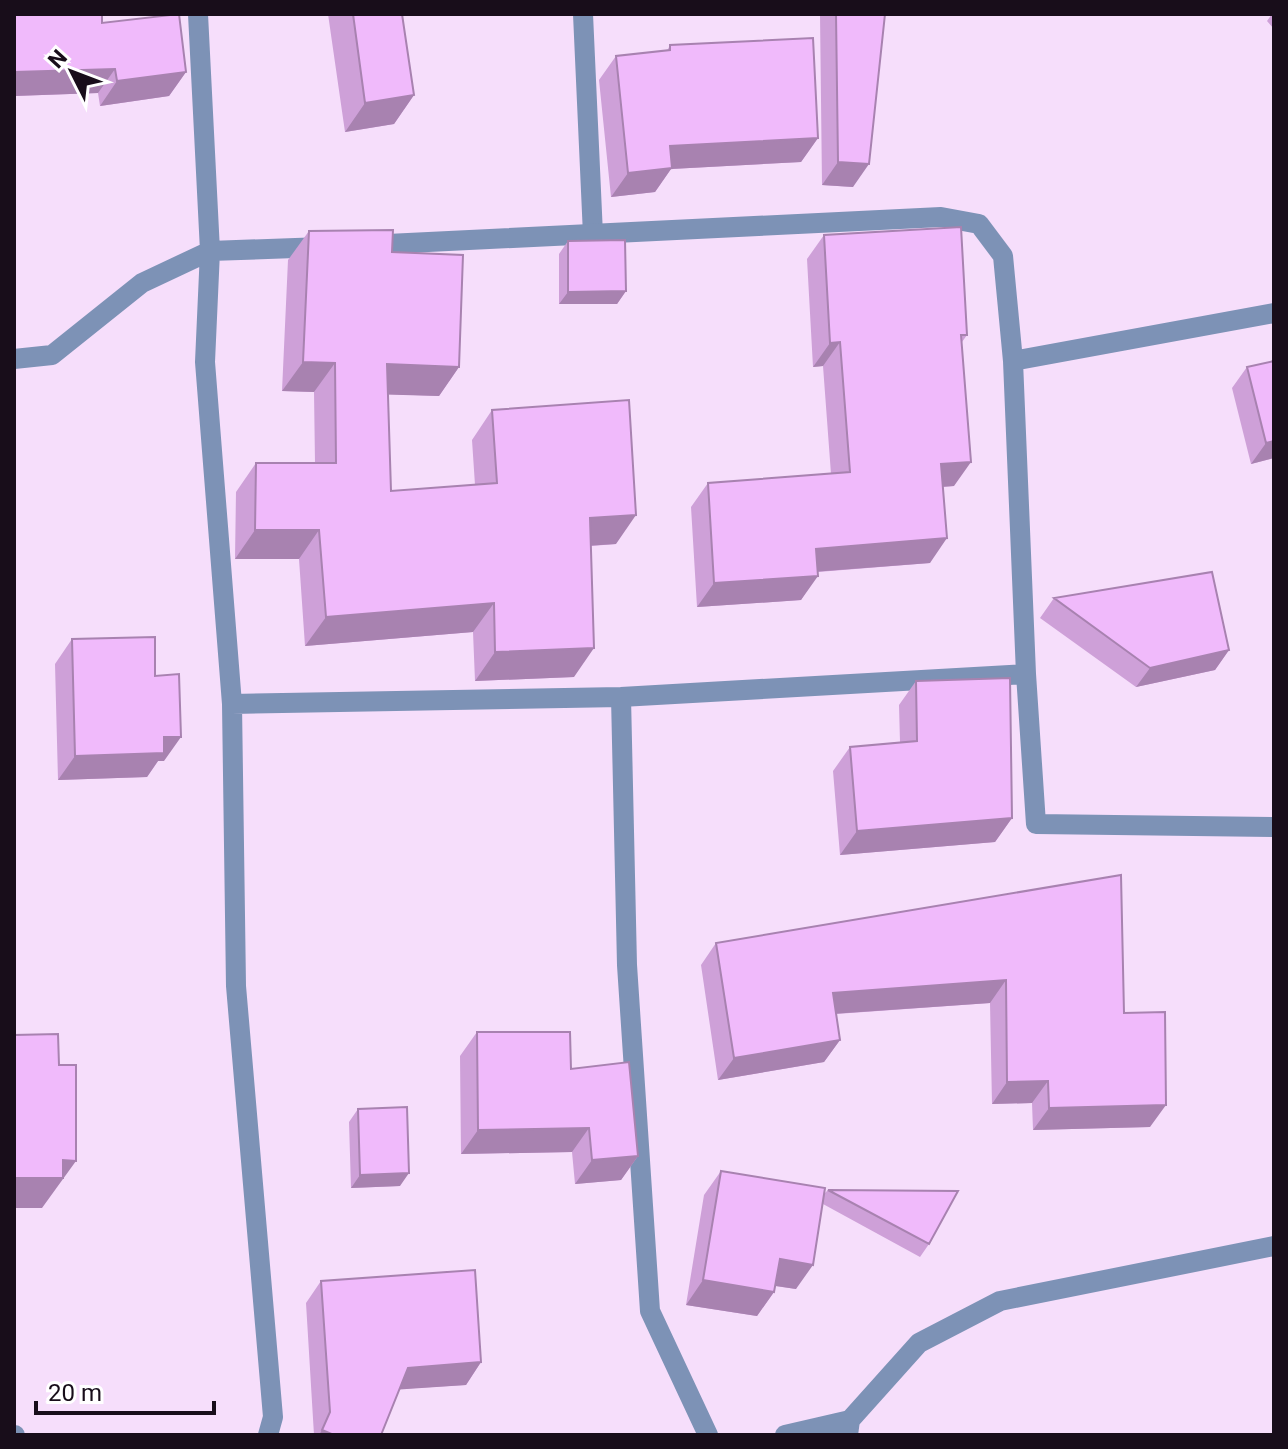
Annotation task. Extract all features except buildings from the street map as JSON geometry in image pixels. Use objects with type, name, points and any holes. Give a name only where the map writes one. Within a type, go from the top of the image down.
[{"type":"street","points":[[198,14],[210,251],[205,362],[232,704],[236,986],[273,1417],[268,1435]]},
{"type":"street","points":[[583,14],[593,235]]},
{"type":"street","points":[[14,359],[52,355],[142,283],[210,251],[941,217],[979,224],[1003,256],[1013,361],[1026,674],[1036,824],[1274,827]]},
{"type":"street","points":[[1013,361],[1274,313]]},
{"type":"street","points":[[232,704],[621,697],[1026,674]]},
{"type":"street","points":[[621,697],[627,965],[650,1311],[708,1435]]},
{"type":"street","points":[[785,1435],[849,1427],[919,1343],[1000,1301],[1274,1246]]}]
